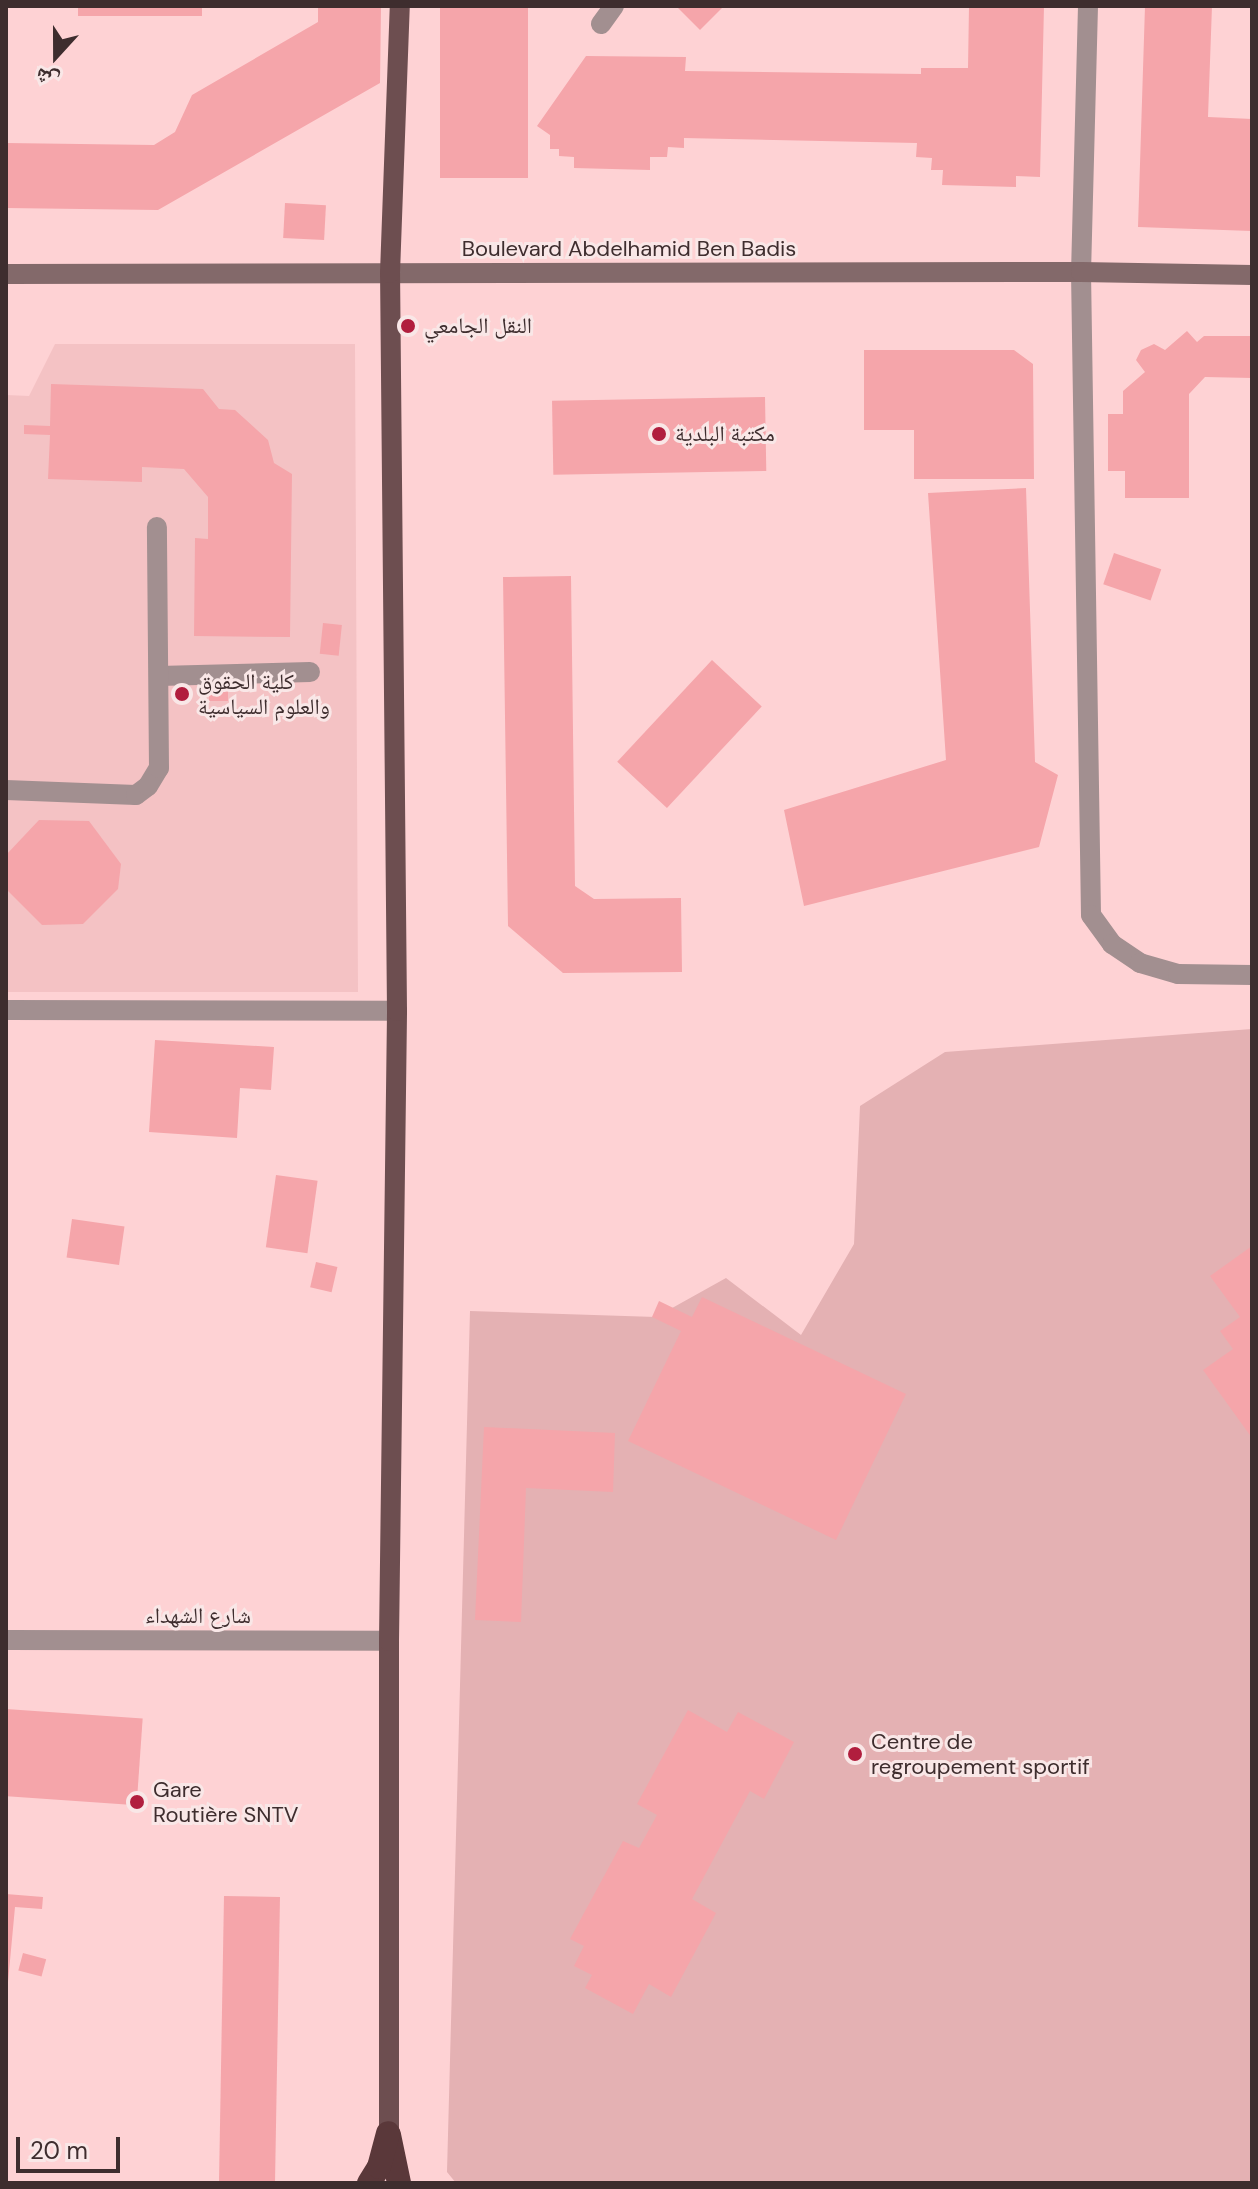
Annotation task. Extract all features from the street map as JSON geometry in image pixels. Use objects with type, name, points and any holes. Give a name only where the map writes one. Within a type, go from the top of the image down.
[{"type":"highway","points":[[369,2183],[379,2167],[388,2133]]},
{"type":"highway","points":[[388,2133],[399,2183]]},
{"type":"main road","points":[[391,2183],[388,2133],[389,1641],[397,1011],[390,273],[400,6]]},
{"type":"main road","name":"Boulevard Abdelhamid Ben Badis","points":[[6,274],[1081,272],[1252,275]]},
{"type":"street","points":[[601,24],[614,6]]},
{"type":"street","points":[[1088,6],[1081,272],[1091,915],[1112,944],[1140,963],[1178,974],[1252,975]]},
{"type":"street","points":[[6,790],[136,795],[148,786],[159,768],[157,527]]},
{"type":"street","points":[[159,676],[310,672]]},
{"type":"street","points":[[6,1010],[397,1011]]},
{"type":"street","name":"شارع الشهداء","points":[[6,1640],[389,1641]]},
{"type":"shaded area","name":"كلية الحقوق والعلوم السياسية","points":[[55,344],[355,344],[358,992],[6,992],[6,395],[29,396]]},
{"type":"shaded area","name":"Centre de regroupement sportif","points":[[1252,1029],[1252,2183],[456,2183],[447,2172],[470,1311],[656,1317],[726,1278],[801,1335],[854,1244],[860,1106],[945,1052]]},
{"type":"building","points":[[78,6],[202,6],[202,16],[78,16]]},
{"type":"building","points":[[318,6],[381,6],[380,83],[158,210],[6,208],[6,143],[154,145],[175,132],[192,95],[318,22]]},
{"type":"building","points":[[440,6],[528,6],[528,178],[440,178]]},
{"type":"building","points":[[676,6],[724,6],[700,30]]},
{"type":"building","points":[[969,6],[1044,6],[1040,177],[1016,176],[1016,187],[942,185],[943,170],[931,170],[932,158],[916,157],[917,143],[684,138],[684,148],[668,147],[667,157],[650,157],[650,170],[574,168],[574,157],[559,156],[559,149],[550,149],[550,135],[537,126],[586,56],[686,57],[685,71],[921,74],[921,68],[968,68]]},
{"type":"building","points":[[1145,6],[1212,6],[1208,117],[1252,119],[1252,231],[1138,227]]},
{"type":"building","points":[[285,203],[326,205],[324,240],[283,238]]},
{"type":"building","points":[[1187,331],[1197,342],[1204,336],[1252,336],[1252,378],[1205,377],[1189,394],[1189,498],[1125,498],[1125,471],[1108,471],[1108,414],[1123,414],[1123,391],[1145,372],[1136,360],[1141,350],[1154,344],[1165,350]]},
{"type":"building","points":[[864,350],[1014,350],[1033,364],[1034,479],[914,479],[914,430],[864,430]]},
{"type":"building","points":[[51,384],[203,389],[219,409],[235,410],[268,440],[274,463],[292,474],[290,637],[194,636],[195,538],[208,539],[208,497],[184,469],[142,467],[142,482],[48,479],[50,435],[24,434],[24,425],[50,426]]},
{"type":"building","name":"مكتبة البلدية","points":[[765,397],[766,471],[553,475],[552,401]]},
{"type":"building","points":[[1026,488],[1035,762],[1058,775],[1039,847],[804,906],[784,810],[946,760],[928,493]]},
{"type":"building","points":[[1114,553],[1161,569],[1151,600],[1103,584]]},
{"type":"building","points":[[571,576],[575,886],[594,899],[681,898],[682,972],[563,973],[508,926],[503,577]]},
{"type":"building","points":[[323,623],[342,625],[339,656],[320,654]]},
{"type":"building","points":[[712,660],[762,706],[667,808],[617,762]]},
{"type":"building","points":[[209,682],[228,682],[228,701],[209,701]]},
{"type":"building","points":[[39,820],[89,821],[121,864],[118,889],[83,924],[42,925],[6,889],[6,855]]},
{"type":"building","points":[[155,1040],[274,1047],[271,1090],[240,1088],[237,1138],[149,1132]]},
{"type":"building","points":[[276,1175],[318,1181],[307,1253],[266,1247]]},
{"type":"building","points":[[72,1219],[124,1226],[119,1265],[67,1258]]},
{"type":"building","points":[[1252,1246],[1252,1438],[1203,1370],[1233,1349],[1220,1331],[1240,1317],[1210,1276]]},
{"type":"building","points":[[316,1262],[337,1267],[332,1292],[310,1287]]},
{"type":"building","points":[[702,1297],[906,1394],[836,1540],[628,1441],[681,1331],[652,1317],[659,1301],[692,1317]]},
{"type":"building","points":[[484,1427],[615,1433],[613,1492],[526,1488],[521,1622],[475,1620]]},
{"type":"building","points":[[6,1709],[143,1719],[137,1805],[6,1796]]},
{"type":"building","points":[[688,1710],[727,1732],[738,1712],[794,1742],[764,1799],[750,1791],[692,1899],[716,1913],[671,1997],[649,1984],[633,2014],[585,1988],[592,1975],[574,1966],[584,1946],[570,1939],[623,1841],[639,1848],[657,1815],[637,1804]]},
{"type":"building","points":[[6,1894],[43,1897],[42,1909],[15,1907],[8,1982]]},
{"type":"building","points":[[224,1896],[280,1897],[275,2183],[219,2183]]},
{"type":"building","points":[[23,1953],[46,1959],[42,1977],[18,1970]]},
{"type":"place","name":"النقل الجامعي","points":[[408,326]]},
{"type":"place","name":"مكتبة البلدية","points":[[659,434]]},
{"type":"place","name":"كلية الحقوق والعلوم السياسية","points":[[182,694]]},
{"type":"place","name":"Centre de regroupement sportif","points":[[855,1754]]},
{"type":"place","name":"Gare Routière SNTV","points":[[137,1802]]}]
